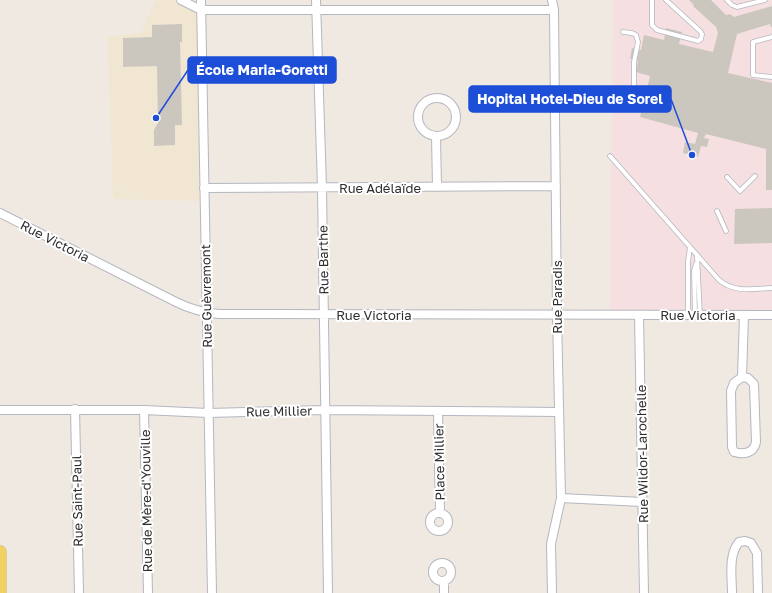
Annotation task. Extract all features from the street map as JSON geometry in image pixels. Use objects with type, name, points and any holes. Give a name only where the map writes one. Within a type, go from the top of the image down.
[{"type":"main road","points":[[0,552],[0,593]]},
{"type":"street","points":[[181,0],[201,10],[554,10]]},
{"type":"street","name":"Rue Guèvremont","points":[[201,0],[212,593]]},
{"type":"street","name":"Rue Barthe","points":[[316,0],[322,188],[328,593]]},
{"type":"street","name":"Rue Paradis","points":[[552,0],[554,10],[557,316],[561,498],[551,544],[552,593]]},
{"type":"street","points":[[435,97],[441,98],[452,104],[456,116],[453,128],[442,136],[436,136],[424,132],[420,127],[417,114],[423,103],[428,99],[435,97]]},
{"type":"street","points":[[436,136],[437,187]]},
{"type":"street","name":"Rue Adélaïde","points":[[204,188],[556,186]]},
{"type":"street","name":"Rue Victoria","points":[[0,213],[180,304],[206,313],[557,316],[772,315]]},
{"type":"street","name":"Rue Wildor-Larochelle","points":[[639,315],[644,593]]},
{"type":"street","points":[[742,377],[744,315]]},
{"type":"street","points":[[742,377],[748,378],[754,384],[756,442],[755,447],[751,451],[740,454],[734,452],[732,447],[731,395],[734,383],[742,377]]},
{"type":"street","name":"Rue Millier","points":[[0,410],[75,409],[208,413],[325,410],[559,412]]},
{"type":"street","name":"Rue Saint-Paul","points":[[75,409],[79,593]]},
{"type":"street","name":"Rue de Mère-d'Youville","points":[[144,410],[148,593]]},
{"type":"street","name":"Place Millier","points":[[438,411],[440,513]]},
{"type":"street","points":[[561,498],[642,502]]},
{"type":"street","points":[[732,593],[733,550],[739,542],[751,543],[756,553],[758,593]]},
{"type":"street","points":[[444,581],[444,593]]},
{"type":"lane","points":[[652,0],[652,26],[656,30],[698,41],[702,34],[700,31],[666,0]]},
{"type":"lane","points":[[727,0],[732,5],[737,7],[764,0]]},
{"type":"lane","points":[[622,101],[630,96],[634,90],[634,62],[638,42],[636,35],[623,32]]},
{"type":"lane","points":[[772,37],[753,42],[753,75],[772,77]]},
{"type":"lane","points":[[610,156],[719,280],[730,287],[739,289],[772,288]]},
{"type":"lane","points":[[727,177],[740,191],[755,176]]},
{"type":"lane","points":[[717,211],[726,231]]},
{"type":"lane","points":[[690,247],[688,262],[694,315]]},
{"type":"lane","points":[[694,315],[694,271],[697,263],[697,256]]},
{"type":"shaded area","points":[[156,0],[179,0],[199,9],[203,201],[113,199],[108,37],[141,33]]},
{"type":"shaded area","points":[[613,0],[772,0],[772,311],[610,311]]},
{"type":"building","points":[[689,0],[711,0],[726,15],[730,14],[734,17],[772,6],[772,27],[770,24],[737,34],[728,73],[772,83],[772,190],[766,190],[766,149],[706,134],[704,138],[709,139],[707,147],[701,146],[698,157],[683,153],[685,142],[695,144],[698,133],[640,117],[650,76],[636,72],[638,61],[630,59],[632,48],[641,50],[644,35],[664,40],[666,28],[682,32],[679,44],[713,52],[718,33],[716,27],[693,6],[694,5]]},
{"type":"building","points":[[182,24],[182,42],[180,42],[182,125],[175,125],[175,145],[154,146],[154,130],[158,123],[157,66],[123,67],[123,38],[152,37],[152,25]]},
{"type":"building","points":[[772,208],[772,243],[734,244],[735,209]]},
{"type":"place","name":"École Maria-Goretti","points":[[156,118]]},
{"type":"place","name":"Hopital Hotel-Dieu de Sorel","points":[[692,155]]}]
